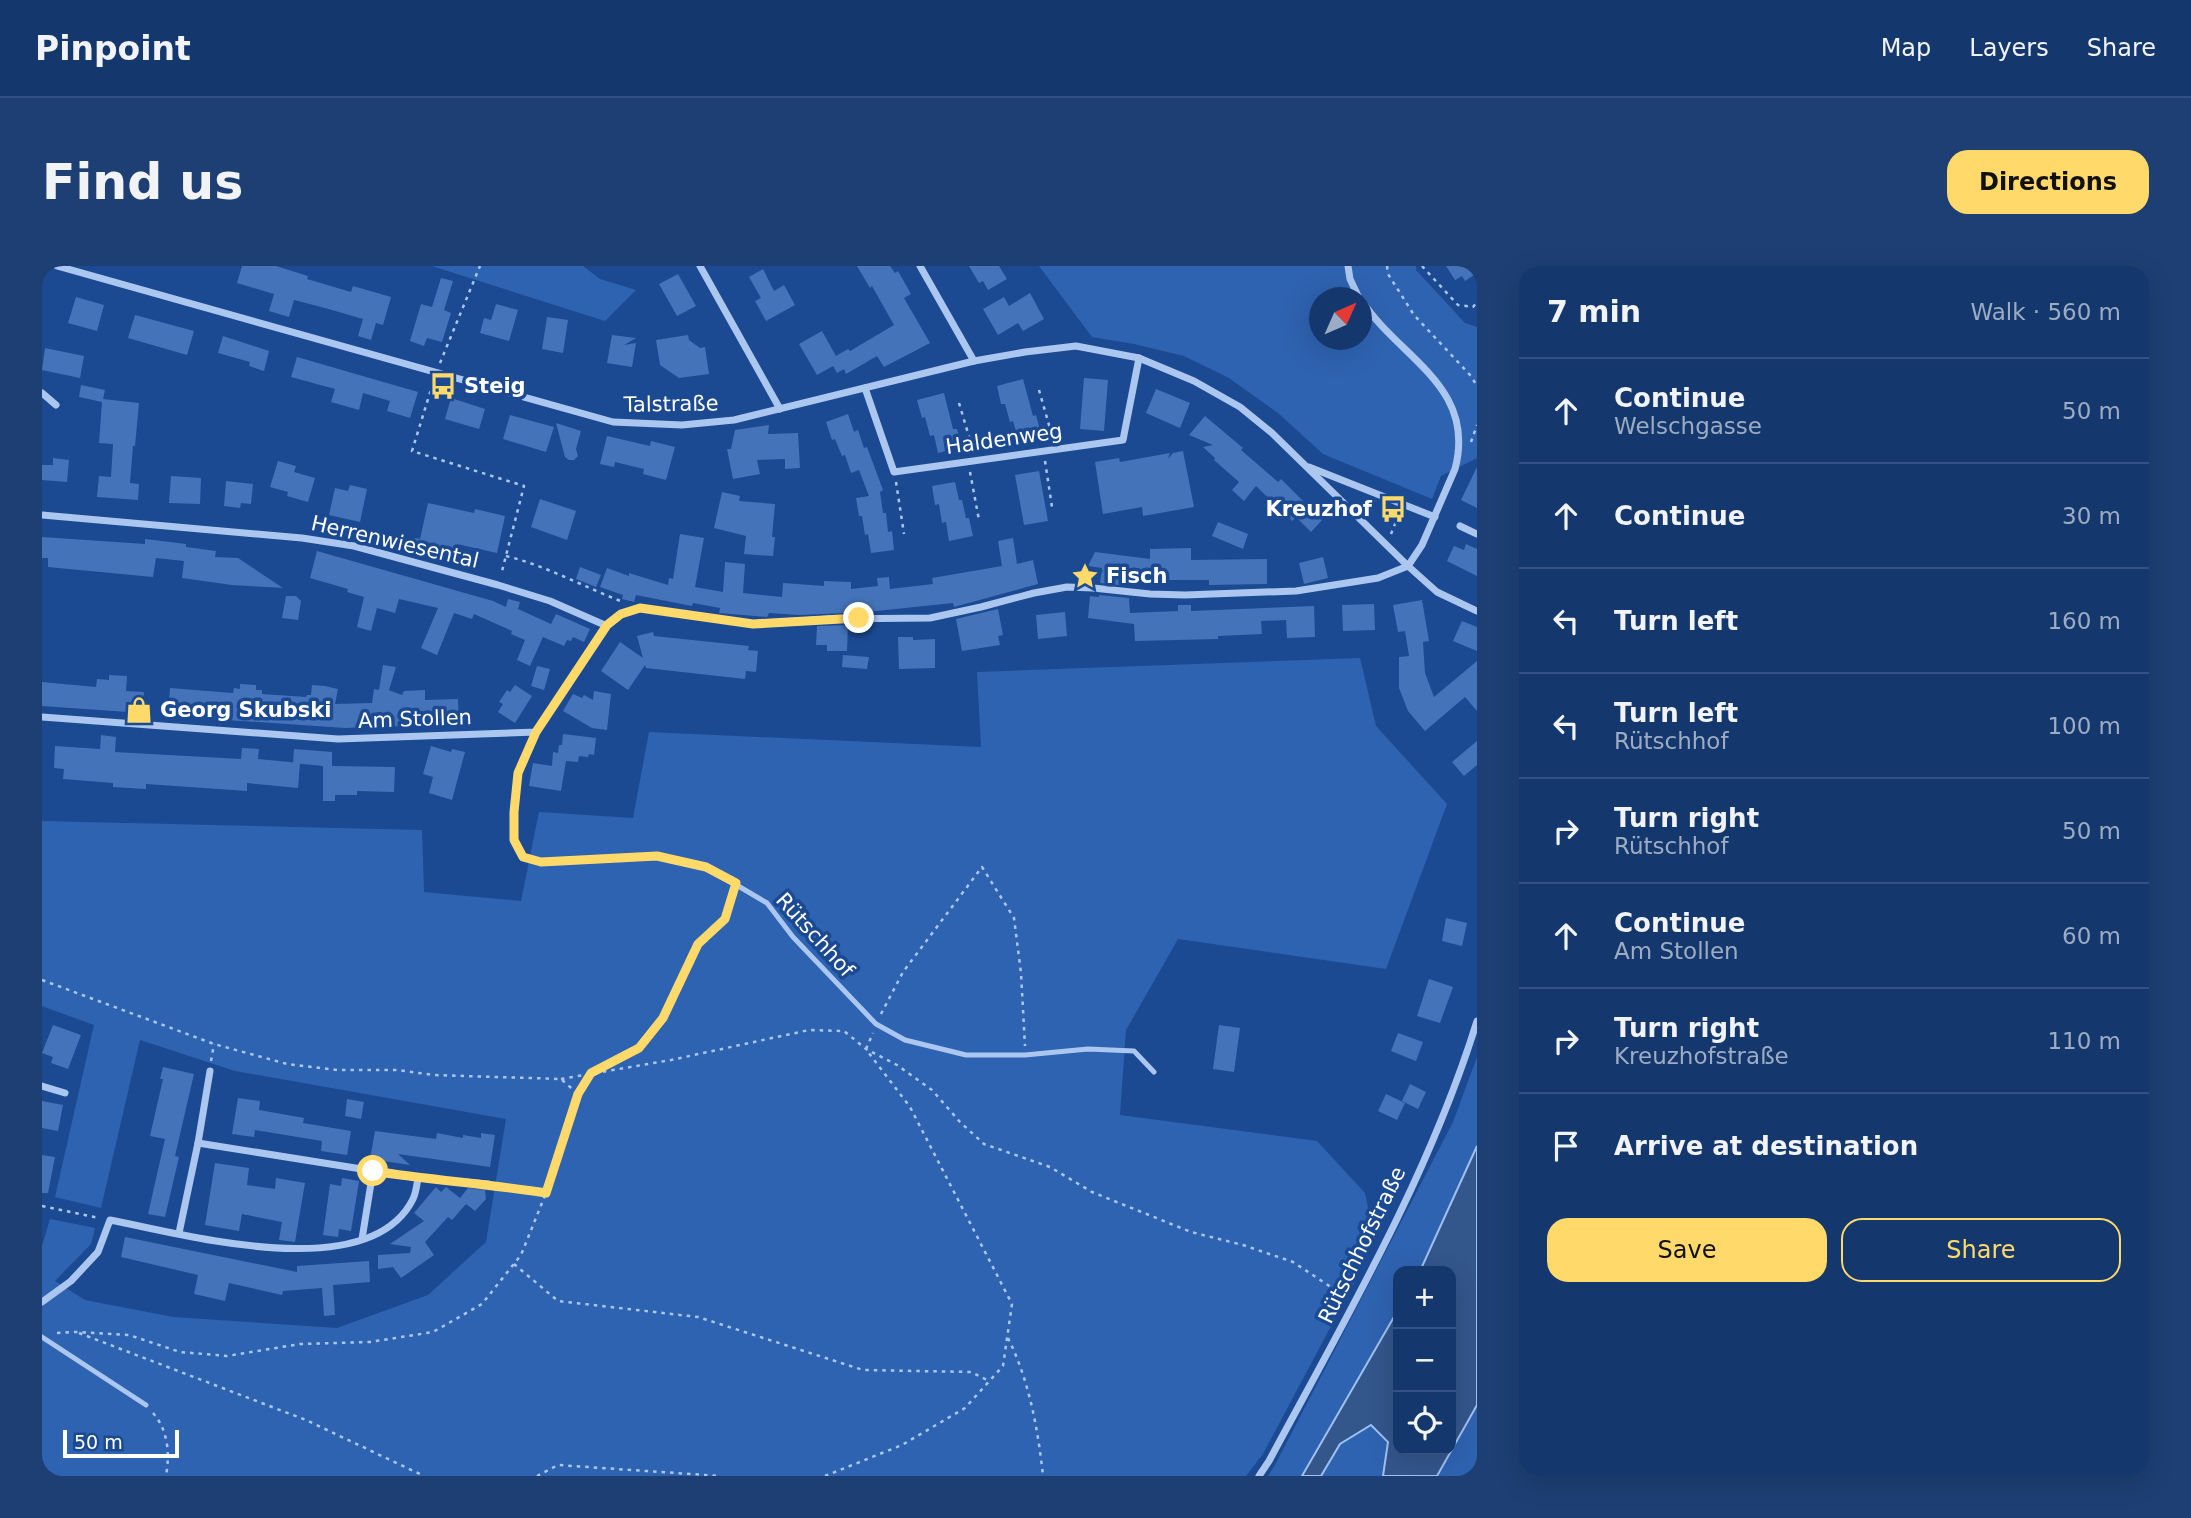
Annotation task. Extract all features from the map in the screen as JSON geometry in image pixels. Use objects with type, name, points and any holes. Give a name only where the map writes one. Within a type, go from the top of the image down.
[{"type":"street","name":"Talstraße","points":[[57,266],[613,422],[681,425],[734,420],[1025,352],[1076,346],[1139,358],[1194,381],[1240,407],[1272,433],[1437,592],[1477,611]]},
{"type":"street","points":[[700,266],[780,409]]},
{"type":"street","points":[[920,266],[974,362]]},
{"type":"street","points":[[1348,266],[1354,287]]},
{"type":"street","points":[[536,732],[607,625],[621,614],[640,608],[753,624],[829,619],[930,618],[1067,587],[1173,595],[1296,591],[1378,578],[1408,566],[1422,545],[1458,457],[1460,431],[1452,406],[1438,381],[1372,315]]},
{"type":"street","name":"Haldenweg","points":[[894,472],[1123,440],[1139,358]]},
{"type":"street","points":[[865,388],[894,472]]},
{"type":"street","points":[[42,393],[56,405]]},
{"type":"street","name":"Talstraße","points":[[1305,465],[1434,517]]},
{"type":"street","name":"Herrenwiesental","points":[[42,515],[302,538],[354,547],[550,601],[607,625]]},
{"type":"street","points":[[1460,526],[1477,534]]},
{"type":"street","name":"Am Stollen","points":[[42,717],[338,739],[536,732]]},
{"type":"street","name":"Rütschhofstraße","points":[[1259,1476],[1355,1303],[1386,1241],[1442,1121],[1477,1021]]},
{"type":"street","points":[[179,1233],[210,1071]]},
{"type":"street","points":[[42,1086],[65,1093]]},
{"type":"street","points":[[198,1143],[418,1178],[488,1184]]},
{"type":"street","points":[[362,1239],[373,1171]]},
{"type":"street","points":[[42,1302],[71,1281],[98,1252],[110,1220],[256,1247],[302,1250],[336,1246],[382,1232],[396,1221],[414,1198],[418,1178]]},
{"type":"lane","name":"Rütschhof","points":[[536,732],[518,773],[514,840],[523,857],[541,862],[657,856],[706,867],[767,903],[793,937],[876,1024],[905,1040],[965,1055],[1025,1055],[1088,1049],[1134,1051],[1154,1072]]},
{"type":"lane","points":[[42,1338],[146,1405]]},
{"type":"path","points":[[441,360],[480,266]]},
{"type":"path","points":[[1387,266],[1388,274],[1414,315],[1471,376],[1477,386]]},
{"type":"path","points":[[1422,266],[1458,305],[1473,307],[1477,302]]},
{"type":"path","points":[[436,373],[412,451],[523,486],[502,570]]},
{"type":"path","points":[[1039,390],[1056,449]]},
{"type":"path","points":[[959,403],[972,461],[979,520]]},
{"type":"path","points":[[1043,451],[1052,507]]},
{"type":"path","points":[[894,472],[905,534]]},
{"type":"path","points":[[1386,544],[1403,505]]},
{"type":"path","points":[[505,556],[544,568],[640,608]]},
{"type":"path","points":[[866,1049],[903,972],[982,867],[1014,918],[1021,973],[1025,1055]]},
{"type":"path","points":[[42,1338],[58,1333],[76,1332],[129,1335],[180,1352],[227,1356],[300,1344],[370,1342],[433,1332],[481,1304],[521,1255],[546,1193],[578,1094],[591,1073],[639,1048],[663,1018],[698,944],[725,919],[736,883]]},
{"type":"path","points":[[42,981],[214,1044],[287,1064],[337,1070],[398,1070],[561,1079],[671,1060],[809,1030],[844,1031],[866,1049],[897,1065],[932,1090],[984,1144],[1050,1167],[1092,1192],[1191,1232],[1243,1245],[1293,1262],[1355,1303]]},
{"type":"path","points":[[210,1071],[214,1044]]},
{"type":"path","points":[[825,1476],[901,1446],[965,1408],[1003,1366],[1012,1304],[910,1107],[866,1049]]},
{"type":"path","points":[[561,1079],[578,1094]]},
{"type":"path","points":[[488,1184],[546,1193]]},
{"type":"path","points":[[42,1206],[110,1220]]},
{"type":"path","points":[[514,1264],[558,1301],[698,1317],[863,1370],[971,1371],[990,1381]]},
{"type":"path","points":[[76,1332],[306,1420],[424,1476]]},
{"type":"path","points":[[1007,1338],[1020,1361],[1040,1446],[1043,1476]]},
{"type":"path","points":[[146,1405],[161,1422],[166,1437],[169,1462],[166,1476]]},
{"type":"path","points":[[537,1476],[558,1465],[720,1476]]},
{"type":"path","points":[[661,1476],[665,1473]]},
{"type":"shaded area","points":[[432,266],[583,266],[600,279],[636,290],[605,321]]},
{"type":"shaded area","points":[[1039,266],[1416,266],[1416,270],[1465,323],[1477,327],[1477,458],[1441,476],[1432,499],[1323,454],[1278,413],[1229,378],[1184,356],[1092,337]]},
{"type":"shaded area","points":[[1360,658],[1376,726],[1447,804],[1386,969],[1178,939],[1126,1030],[1120,1115],[1317,1141],[1365,1193],[1374,1237],[1353,1286],[1333,1292],[1338,1313],[1263,1454],[1246,1476],[42,1476],[42,1246],[50,1219],[95,1228],[91,1244],[55,1281],[85,1300],[173,1317],[337,1328],[428,1295],[486,1242],[506,1119],[235,1071],[140,1040],[101,1208],[55,1197],[94,1025],[42,1006],[42,821],[422,830],[424,892],[521,901],[539,812],[633,818],[649,732],[981,747],[977,672]]},
{"type":"shaded area","points":[[1477,1057],[1477,1146],[1423,1266],[1393,1266],[1393,1319],[1302,1476],[1268,1476],[1275,1465],[1453,1122]]},
{"type":"shaded area","points":[[1477,1146],[1477,1405],[1456,1442],[1456,1266],[1422,1266]]},
{"type":"shaded area","points":[[1393,1319],[1393,1455],[1449,1455],[1437,1476],[1383,1476],[1388,1442],[1371,1425],[1340,1444],[1321,1476],[1302,1476]]},
{"type":"shaded area","points":[[1477,1405],[1477,1476],[1437,1476],[1449,1455],[1456,1455],[1456,1442]]},
{"type":"shaded area","points":[[1371,1425],[1388,1442],[1383,1476],[1321,1476],[1340,1444]]},
{"type":"building","points":[[242,266],[276,266],[308,276],[307,279],[351,292],[353,286],[391,297],[383,325],[376,323],[371,340],[358,336],[363,319],[325,308],[294,300],[289,317],[269,311],[274,294],[237,283]]},
{"type":"building","points":[[857,266],[890,266],[895,273],[898,271],[911,294],[904,298],[930,343],[884,367],[877,356],[846,374],[844,369],[837,373],[833,366],[817,375],[799,344],[822,331],[836,356],[848,349],[850,351],[894,325]]},
{"type":"building","points":[[969,266],[999,266],[1007,279],[988,290],[983,281],[979,283]]},
{"type":"building","points":[[1446,266],[1477,266],[1477,273],[1465,281],[1462,276],[1455,280]]},
{"type":"building","points":[[763,269],[774,291],[784,285],[795,305],[766,321],[755,301],[761,298],[749,277]]},
{"type":"building","points":[[678,274],[696,306],[677,316],[659,284]]},
{"type":"building","points":[[441,278],[453,281],[444,310],[451,313],[442,342],[427,338],[424,346],[410,341],[421,304],[432,307]]},
{"type":"building","points":[[1030,293],[1044,319],[1023,331],[1018,323],[998,335],[983,309],[1004,297],[1009,306]]},
{"type":"building","points":[[76,297],[104,305],[97,331],[68,323]]},
{"type":"building","points":[[496,304],[518,310],[509,341],[480,333],[484,318],[491,320]]},
{"type":"building","points":[[135,315],[194,331],[187,355],[128,338]]},
{"type":"building","points":[[547,317],[568,320],[563,353],[542,349]]},
{"type":"building","points":[[612,335],[636,338],[624,345],[636,343],[632,367],[607,363]]},
{"type":"building","points":[[688,335],[689,340],[700,348],[705,347],[709,374],[679,378],[660,365],[656,340]]},
{"type":"building","points":[[223,336],[269,351],[264,371],[249,366],[250,362],[218,353]]},
{"type":"building","points":[[45,348],[84,356],[80,378],[42,370]]},
{"type":"building","points":[[297,357],[418,392],[410,418],[387,411],[390,401],[363,393],[359,410],[331,402],[335,389],[291,377]]},
{"type":"building","points":[[1084,378],[1108,380],[1104,431],[1080,429]]},
{"type":"building","points":[[1023,379],[1033,416],[1036,415],[1041,433],[1018,439],[1005,404],[1001,404],[997,386]]},
{"type":"building","points":[[81,385],[105,390],[103,399],[139,403],[130,483],[139,484],[138,500],[97,497],[99,476],[111,477],[113,444],[99,443],[102,402],[79,397]]},
{"type":"building","points":[[1156,389],[1190,403],[1180,428],[1146,413]]},
{"type":"building","points":[[944,393],[953,429],[957,429],[962,447],[938,453],[934,435],[930,436],[917,400]]},
{"type":"building","points":[[451,398],[485,409],[479,429],[445,419]]},
{"type":"building","points":[[848,414],[854,432],[858,430],[864,448],[867,447],[883,490],[880,492],[883,513],[886,513],[888,532],[892,531],[894,550],[871,553],[868,534],[865,535],[856,498],[869,496],[859,470],[851,473],[845,455],[842,456],[835,439],[832,440],[826,422]]},
{"type":"building","points":[[510,415],[554,427],[546,452],[503,439]]},
{"type":"building","points":[[1205,416],[1278,482],[1281,479],[1322,520],[1311,532],[1296,517],[1292,521],[1256,486],[1244,501],[1232,490],[1239,482],[1203,447],[1213,445],[1189,435]]},
{"type":"building","points":[[556,423],[581,431],[576,449],[578,456],[574,460],[565,457]]},
{"type":"building","points":[[769,425],[768,434],[798,433],[800,468],[785,469],[785,459],[757,460],[760,474],[733,479],[727,449],[731,449],[735,430]]},
{"type":"building","points":[[607,436],[650,446],[651,441],[675,447],[666,480],[643,474],[644,469],[615,462],[614,467],[600,464]]},
{"type":"building","points":[[1183,451],[1194,507],[1143,516],[1142,507],[1103,514],[1095,462],[1119,458],[1120,462],[1170,453],[1168,459],[1173,453]]},
{"type":"building","points":[[53,458],[69,460],[67,482],[42,480],[42,465],[53,465]]},
{"type":"building","points":[[278,461],[296,466],[294,472],[315,478],[308,502],[287,496],[288,492],[270,487]]},
{"type":"building","points":[[1477,467],[1477,508],[1461,500]]},
{"type":"building","points":[[1039,471],[1048,521],[1024,525],[1015,475]]},
{"type":"building","points":[[171,476],[201,478],[200,504],[169,503]]},
{"type":"building","points":[[226,481],[253,484],[251,504],[241,503],[240,508],[224,506]]},
{"type":"building","points":[[955,482],[973,536],[949,541],[939,504],[935,505],[932,486]]},
{"type":"building","points":[[350,485],[367,489],[360,522],[329,515],[335,488],[348,491]]},
{"type":"building","points":[[722,492],[740,496],[739,501],[775,504],[773,556],[744,554],[746,536],[714,528]]},
{"type":"building","points":[[540,499],[576,511],[567,540],[531,527]]},
{"type":"building","points":[[428,503],[474,513],[475,509],[505,516],[497,553],[457,544],[454,561],[412,552],[415,538],[420,539]]},
{"type":"building","points":[[1218,522],[1248,534],[1243,549],[1212,536]]},
{"type":"building","points":[[680,534],[704,538],[695,587],[723,592],[725,562],[745,564],[743,593],[782,597],[783,583],[824,586],[824,581],[851,582],[851,589],[878,586],[877,578],[889,577],[890,589],[933,584],[932,578],[1002,566],[998,541],[1013,538],[1017,564],[1033,560],[1038,584],[954,607],[953,603],[867,612],[799,615],[769,613],[767,617],[719,613],[720,608],[693,603],[692,606],[636,595],[634,602],[600,587],[607,568],[668,585],[669,578],[673,579]]},
{"type":"building","points":[[42,537],[145,544],[145,539],[186,544],[186,547],[216,551],[215,557],[238,558],[283,588],[182,578],[184,561],[156,558],[153,577],[48,567],[48,558],[42,558]]},
{"type":"building","points":[[1466,544],[1477,549],[1477,576],[1447,561],[1454,546],[1464,550]]},
{"type":"building","points":[[1191,548],[1191,560],[1267,559],[1267,584],[1209,585],[1209,580],[1132,580],[1129,586],[1100,583],[1102,568],[1088,566],[1095,552],[1150,559],[1150,549]]},
{"type":"building","points":[[317,551],[506,607],[508,599],[520,602],[518,609],[551,624],[556,614],[590,629],[584,642],[573,637],[571,641],[567,640],[564,646],[543,637],[530,666],[517,660],[525,640],[511,634],[512,631],[474,614],[472,619],[454,613],[437,655],[421,648],[438,608],[399,599],[395,613],[377,608],[371,631],[357,627],[364,597],[347,592],[348,589],[310,578]]},
{"type":"building","points":[[1323,557],[1328,578],[1304,584],[1299,563]]},
{"type":"building","points":[[580,567],[601,575],[596,587],[576,579]]},
{"type":"building","points":[[286,596],[296,596],[301,601],[298,620],[282,618]]},
{"type":"building","points":[[1090,596],[1129,598],[1130,613],[1178,611],[1178,605],[1191,605],[1191,611],[1314,606],[1315,637],[1287,638],[1286,620],[1261,621],[1262,634],[1218,636],[1218,639],[1135,641],[1134,624],[1088,618]]},
{"type":"building","points":[[1422,600],[1429,641],[1423,642],[1425,673],[1434,697],[1477,661],[1477,711],[1465,697],[1425,731],[1408,711],[1399,688],[1399,657],[1409,656],[1405,631],[1398,632],[1393,605]]},
{"type":"building","points":[[1374,604],[1375,630],[1343,631],[1342,605]]},
{"type":"building","points":[[998,609],[1003,635],[998,636],[1000,645],[962,651],[956,619]]},
{"type":"building","points":[[1065,612],[1067,636],[1038,639],[1036,615]]},
{"type":"building","points":[[1462,621],[1477,627],[1477,651],[1453,641]]},
{"type":"building","points":[[848,625],[847,651],[827,651],[827,645],[816,645],[817,626]]},
{"type":"building","points":[[653,632],[654,636],[749,646],[748,650],[758,651],[756,672],[746,671],[745,679],[646,668],[645,665],[628,690],[601,671],[620,642],[643,658],[637,636]]},
{"type":"building","points":[[898,637],[913,637],[913,640],[935,639],[935,668],[899,669]]},
{"type":"building","points":[[843,655],[869,657],[867,669],[842,667]]},
{"type":"building","points":[[383,665],[396,667],[389,690],[391,691],[402,695],[404,691],[425,690],[425,700],[458,699],[459,724],[345,728],[168,716],[170,688],[233,693],[234,688],[240,689],[240,684],[256,685],[256,690],[262,690],[262,694],[306,697],[311,695],[312,685],[338,689],[335,704],[372,703],[374,689],[379,690]]},
{"type":"building","points":[[537,666],[550,669],[544,690],[531,686]]},
{"type":"building","points":[[109,675],[127,676],[126,691],[144,692],[142,713],[42,706],[42,682],[96,687],[97,679],[109,680]]},
{"type":"building","points":[[515,685],[532,696],[515,723],[498,712],[503,704],[499,702],[507,690],[510,692]]},
{"type":"building","points":[[594,691],[611,694],[607,730],[592,728],[563,711],[573,694],[582,698],[584,695],[593,700]]},
{"type":"building","points":[[563,734],[596,738],[594,755],[579,756],[578,762],[566,761],[561,791],[529,786],[533,763],[552,766],[553,752],[558,753]]},
{"type":"building","points":[[101,735],[116,737],[115,752],[241,759],[242,748],[259,749],[258,759],[300,763],[298,788],[247,783],[247,791],[146,784],[146,789],[63,779],[64,769],[54,768],[55,746],[100,749]]},
{"type":"building","points":[[1477,741],[1477,765],[1464,776],[1452,762]]},
{"type":"building","points":[[431,746],[451,752],[452,749],[465,752],[452,800],[429,793],[433,777],[423,774]]},
{"type":"building","points":[[294,749],[332,752],[332,766],[395,767],[394,792],[357,791],[357,795],[335,795],[335,801],[323,801],[323,766],[293,763]]},
{"type":"building","points":[[1446,918],[1467,923],[1462,946],[1442,941]]},
{"type":"building","points":[[1429,979],[1453,987],[1440,1023],[1417,1016]]},
{"type":"building","points":[[53,1025],[81,1035],[68,1069],[51,1063],[53,1057],[42,1053]]},
{"type":"building","points":[[1219,1025],[1240,1028],[1234,1072],[1213,1069]]},
{"type":"building","points":[[1398,1033],[1423,1042],[1416,1061],[1391,1051]]},
{"type":"building","points":[[163,1067],[194,1074],[175,1156],[179,1157],[165,1217],[148,1214],[165,1139],[150,1136],[163,1079],[160,1079]]},
{"type":"building","points":[[1410,1084],[1426,1092],[1418,1109],[1402,1101]]},
{"type":"building","points":[[1386,1094],[1405,1103],[1397,1120],[1378,1111]]},
{"type":"building","points":[[238,1098],[260,1101],[259,1110],[304,1118],[303,1123],[351,1131],[347,1155],[321,1151],[322,1141],[255,1130],[254,1137],[232,1134]]},
{"type":"building","points":[[347,1099],[364,1102],[361,1119],[345,1116]]},
{"type":"building","points":[[42,1101],[63,1105],[58,1131],[42,1128]]},
{"type":"building","points":[[375,1131],[436,1139],[437,1133],[463,1138],[463,1135],[481,1138],[481,1133],[495,1135],[490,1167],[398,1154],[410,1165],[370,1159]]},
{"type":"building","points":[[42,1155],[55,1157],[48,1193],[42,1193]]},
{"type":"building","points":[[215,1163],[249,1168],[247,1185],[275,1189],[276,1178],[305,1183],[295,1242],[279,1240],[282,1222],[242,1214],[239,1231],[205,1225]]},
{"type":"building","points":[[342,1178],[359,1181],[351,1231],[339,1229],[338,1237],[323,1235],[330,1184],[341,1186]]},
{"type":"building","points":[[436,1187],[441,1192],[446,1187],[460,1198],[468,1188],[485,1190],[486,1199],[475,1211],[466,1204],[452,1220],[448,1217],[425,1242],[434,1255],[401,1278],[393,1267],[378,1269],[378,1255],[410,1253],[411,1247],[390,1244],[424,1221],[414,1213]]},
{"type":"building","points":[[125,1237],[297,1272],[297,1266],[369,1261],[370,1282],[333,1285],[335,1315],[324,1316],[322,1288],[283,1291],[282,1295],[229,1283],[225,1301],[194,1294],[198,1275],[121,1257]]},
{"type":"place","name":"Steig","points":[[443,386]]},
{"type":"place","name":"Kreuzhof","points":[[1393,509]]},
{"type":"place","name":"Fisch","points":[[1085,576]]},
{"type":"place","name":"Georg Skubski","points":[[139,710]]},
{"type":"route","points":[[373,1171],[546,1193],[578,1094],[591,1073],[639,1048],[663,1018],[698,944],[725,919],[736,883],[706,867],[657,856],[541,862],[523,857],[514,840],[518,773],[536,732],[607,625],[621,614],[640,608],[753,624],[859,618]]}]
